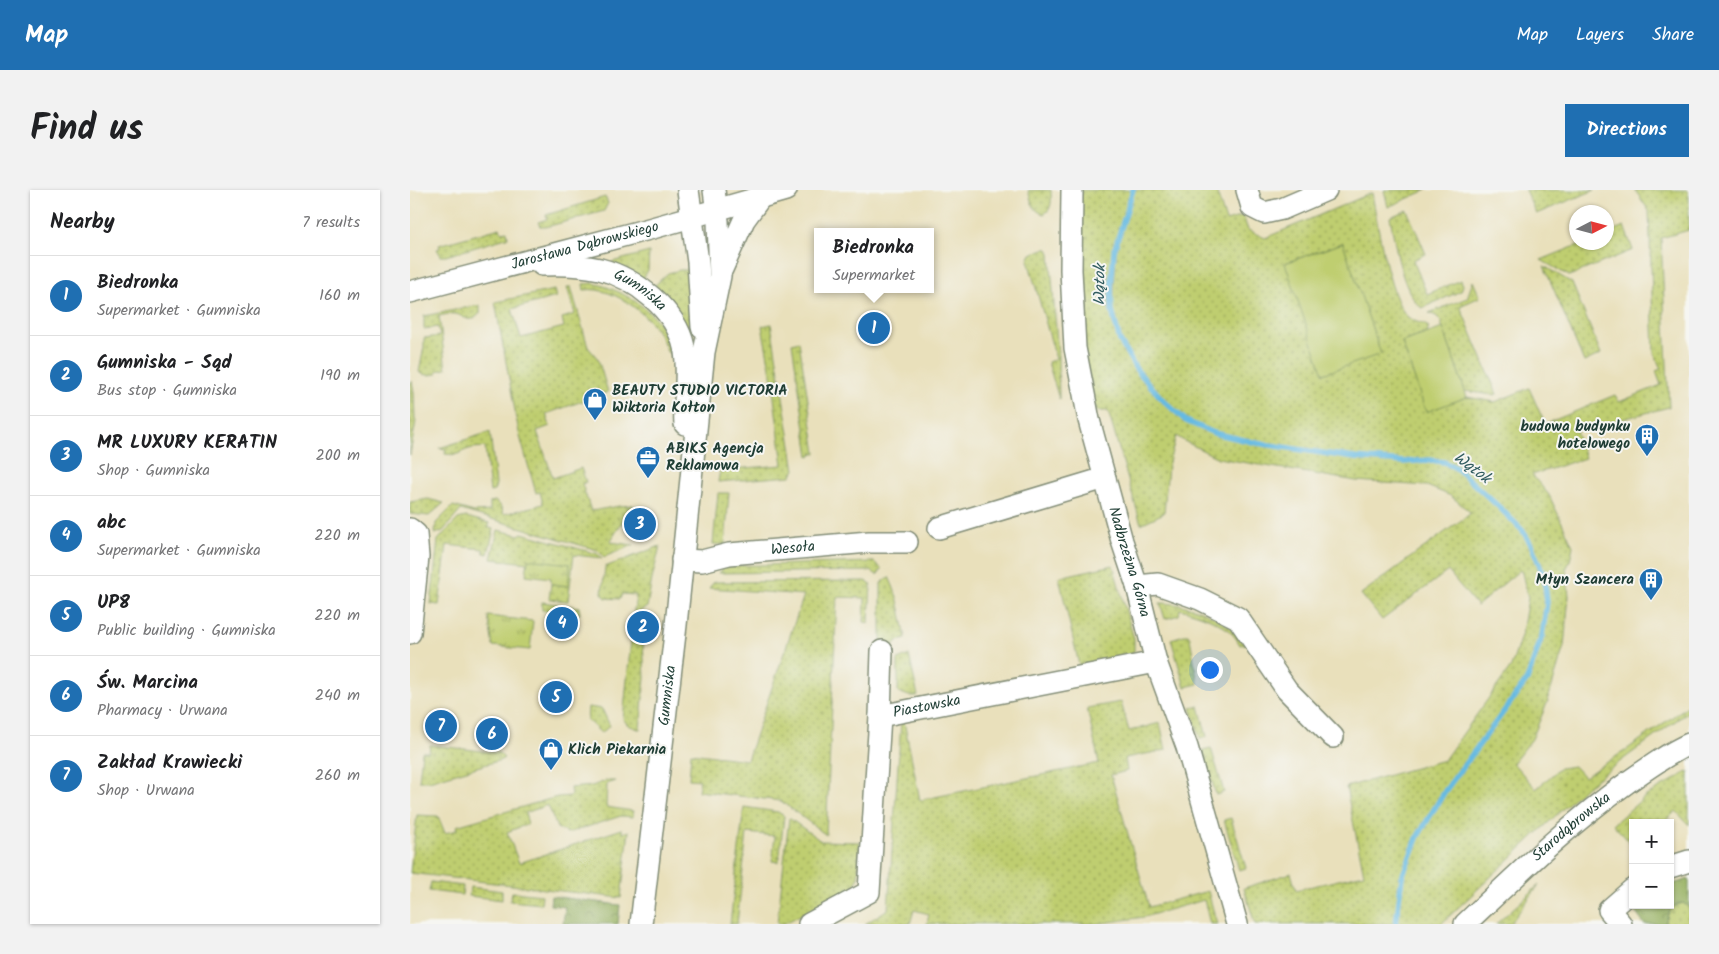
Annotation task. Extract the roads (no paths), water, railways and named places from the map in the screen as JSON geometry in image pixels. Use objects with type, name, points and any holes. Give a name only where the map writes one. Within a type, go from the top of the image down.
[{"type":"street","name":"Gumniska","points":[[688,190],[698,262],[704,352]]},
{"type":"street","name":"Jarosława Dąbrowskiego","points":[[410,292],[692,216],[715,200],[760,198],[786,190]]},
{"type":"street","name":"Nadbrzeżna Górna","points":[[1072,190],[1071,270],[1076,348],[1089,420],[1137,586],[1156,662],[1187,747],[1237,924]]},
{"type":"street","points":[[1247,190],[1252,207],[1264,213],[1282,209],[1326,190]]},
{"type":"street","points":[[720,276],[744,220],[760,198]]},
{"type":"street","name":"Gumniska","points":[[641,924],[704,352],[720,276],[715,200]]},
{"type":"street","name":"Gumniska","points":[[512,266],[573,265],[599,269],[618,275],[656,303],[669,316],[680,334],[685,353],[684,407],[692,467]]},
{"type":"street","points":[[939,528],[1105,478]]},
{"type":"street","points":[[410,529],[416,534],[418,557],[410,633]]},
{"type":"street","name":"Wesoła","points":[[682,560],[702,561],[728,554],[869,542],[907,542]]},
{"type":"street","points":[[1137,586],[1158,584],[1200,599],[1238,618],[1287,690],[1332,737]]},
{"type":"street","points":[[880,716],[882,651]]},
{"type":"street","name":"Piastowska","points":[[809,924],[869,892],[880,716],[1156,662]]},
{"type":"street","name":"Starodąbrowska","points":[[1465,924],[1592,808],[1655,763],[1689,744]]},
{"type":"street","points":[[1674,866],[1689,861]]},
{"type":"street","points":[[1615,917],[1629,895]]},
{"type":"waterway","name":"Wątok","points":[[1133,190],[1114,251],[1111,287],[1112,311],[1120,341],[1136,369],[1163,400],[1186,421],[1214,433],[1257,443],[1355,458],[1404,462],[1430,460],[1444,462],[1456,468],[1522,530],[1531,544],[1544,576],[1547,602],[1542,636],[1527,680],[1445,791],[1418,836],[1402,877],[1396,924]]},
{"type":"place","name":"Biedronka","points":[[874,328]]},
{"type":"place","name":"BEAUTY STUDIO VICTORIA Wiktoria Kołton","points":[[595,421]]},
{"type":"place","name":"budowa budynku hotelowego","points":[[1647,457]]},
{"type":"place","name":"ABIKS Agencja Reklamowa","points":[[648,479]]},
{"type":"place","name":"MR LUXURY KERATIN","points":[[640,524]]},
{"type":"place","name":"Młyn Szancera","points":[[1651,601]]},
{"type":"place","name":"abc","points":[[562,623]]},
{"type":"place","name":"Gumniska - Sąd","points":[[643,627]]},
{"type":"place","name":"UP8","points":[[556,697]]},
{"type":"place","name":"Zakład Krawiecki","points":[[441,726]]},
{"type":"place","name":"Św. Marcina","points":[[492,734]]},
{"type":"place","name":"Klich Piekarnia","points":[[551,771]]}]
